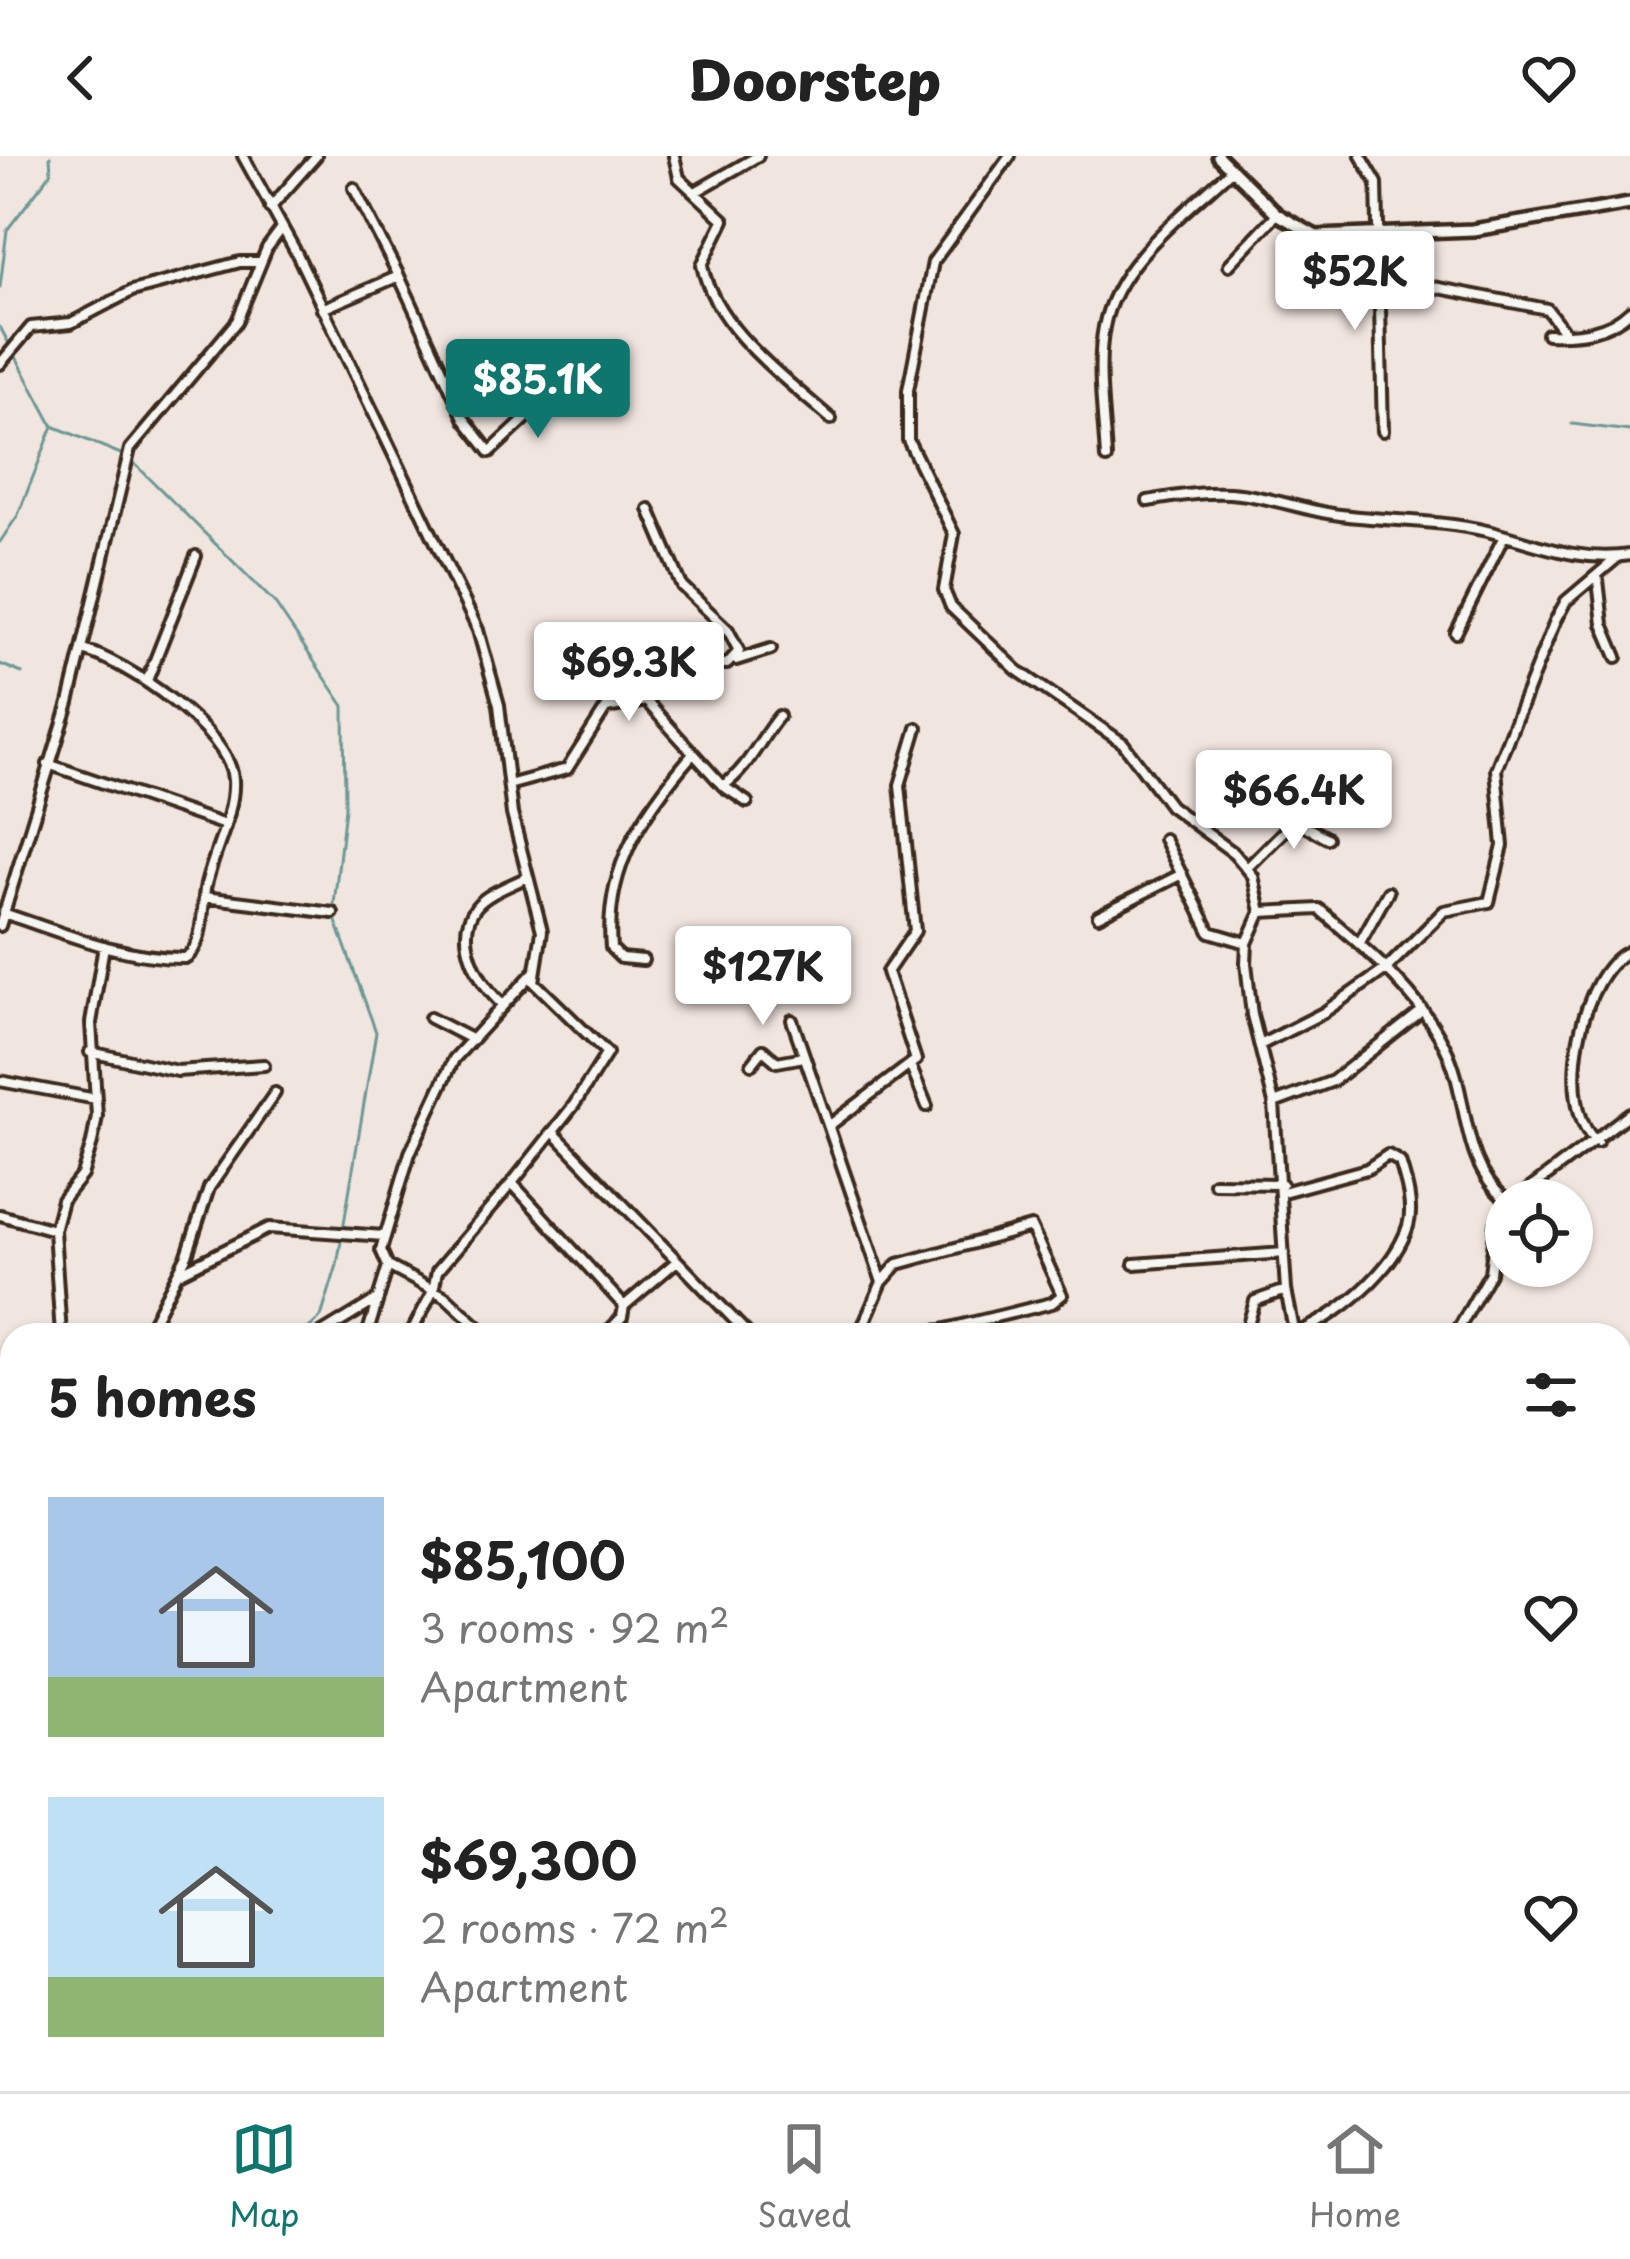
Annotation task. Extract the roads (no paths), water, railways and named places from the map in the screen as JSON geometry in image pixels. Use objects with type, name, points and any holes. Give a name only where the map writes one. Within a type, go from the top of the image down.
[{"type":"street","points":[[243,156],[478,629],[499,705],[527,877],[542,931],[535,971],[538,990],[607,1053],[553,1132],[436,1271],[433,1291],[416,1323]]},
{"type":"street","points":[[271,208],[316,156]]},
{"type":"street","points":[[674,156],[679,178],[725,224],[702,265],[716,302],[738,331],[831,419]]},
{"type":"street","points":[[697,191],[758,156]]},
{"type":"street","points":[[1010,156],[933,262],[908,390],[908,440],[955,534],[947,599],[1035,685],[1123,743],[1184,820],[1248,867],[1261,912],[1247,944],[1249,992],[1274,1103],[1292,1323]]},
{"type":"street","points":[[1218,156],[1277,214],[1316,236],[1473,230],[1630,204]]},
{"type":"street","points":[[1360,156],[1376,176],[1383,431]]},
{"type":"street","points":[[1106,458],[1102,352],[1114,297],[1152,246],[1232,169]]},
{"type":"street","points":[[354,188],[465,420],[490,452],[553,393]]},
{"type":"street","points":[[1228,265],[1277,214]]},
{"type":"street","points":[[0,926],[83,650],[130,449],[237,321],[261,262],[282,228]]},
{"type":"street","points":[[0,364],[32,326],[71,323],[132,291],[240,262],[261,262]]},
{"type":"street","points":[[322,309],[399,276]]},
{"type":"street","points":[[1377,276],[1546,309],[1566,334]]},
{"type":"street","points":[[1547,334],[1603,328],[1630,311]]},
{"type":"street","points":[[1148,500],[1244,494],[1288,507],[1426,520],[1540,550],[1630,555]]},
{"type":"street","points":[[649,508],[682,586],[738,642],[735,661]]},
{"type":"street","points":[[1456,633],[1503,538]]},
{"type":"street","points":[[148,678],[196,556]]},
{"type":"street","points":[[1260,1045],[1323,1013],[1386,969],[1444,911],[1485,907],[1493,895],[1503,846],[1496,769],[1555,621],[1567,601],[1618,557]]},
{"type":"street","points":[[1598,579],[1603,624],[1617,657]]},
{"type":"street","points":[[646,701],[650,686],[676,663],[735,661],[771,649]]},
{"type":"street","points":[[3,914],[104,946],[185,958],[196,947],[234,784],[232,771],[212,742],[148,678],[108,656],[83,650]]},
{"type":"street","points":[[512,784],[567,769],[606,708],[646,701],[662,713],[692,755],[747,802]]},
{"type":"street","points":[[723,786],[748,765],[756,741],[778,716]]},
{"type":"street","points":[[830,1125],[910,1065],[917,1052],[887,972],[915,931],[900,785],[916,728]]},
{"type":"street","points":[[643,960],[621,958],[611,947],[610,913],[621,853],[692,755]]},
{"type":"street","points":[[48,764],[222,824]]},
{"type":"street","points":[[1248,867],[1309,806]]},
{"type":"street","points":[[1295,821],[1327,838]]},
{"type":"street","points":[[1164,839],[1210,932],[1247,944]]},
{"type":"street","points":[[1098,916],[1181,874]]},
{"type":"street","points":[[502,1004],[476,976],[471,916],[480,902],[527,877]]},
{"type":"street","points":[[1359,944],[1388,892]]},
{"type":"street","points":[[204,897],[333,913]]},
{"type":"street","points":[[1261,912],[1319,909],[1386,969],[1443,1042],[1488,1179]]},
{"type":"street","points":[[58,1323],[54,1230],[62,1200],[82,1175],[92,1143],[94,993],[104,946]]},
{"type":"street","points":[[1597,1142],[1583,1131],[1575,1104],[1579,1042],[1591,992],[1604,968],[1630,951]]},
{"type":"street","points":[[470,1323],[433,1291],[388,1266],[381,1250],[422,1123],[469,1038],[535,971]]},
{"type":"street","points":[[1274,1103],[1333,1081],[1418,1014]]},
{"type":"street","points":[[430,1018],[449,1023],[469,1038]]},
{"type":"street","points":[[792,1020],[882,1282]]},
{"type":"street","points":[[752,1064],[763,1050],[777,1062],[804,1057]]},
{"type":"street","points":[[91,1052],[177,1071],[264,1064]]},
{"type":"street","points":[[910,1065],[927,1106]]},
{"type":"street","points":[[0,1081],[96,1099]]},
{"type":"street","points":[[152,1323],[178,1273],[209,1188],[275,1093]]},
{"type":"street","points":[[1542,1179],[1630,1113]]},
{"type":"street","points":[[553,1132],[737,1323]]},
{"type":"street","points":[[1214,1183],[1282,1188],[1367,1168],[1388,1155],[1400,1162],[1409,1223],[1380,1272],[1315,1323]]},
{"type":"street","points":[[512,1183],[624,1306]]},
{"type":"street","points":[[0,1215],[54,1230]]},
{"type":"street","points":[[864,1323],[882,1282],[898,1264],[1031,1227],[1062,1295],[1052,1304],[972,1323]]},
{"type":"street","points":[[178,1273],[269,1228],[384,1237]]},
{"type":"street","points":[[1134,1264],[1284,1253]]},
{"type":"street","points":[[616,1323],[624,1306],[677,1261]]},
{"type":"street","points":[[371,1323],[388,1266]]},
{"type":"street","points":[[1462,1323],[1485,1282]]},
{"type":"street","points":[[1248,1323],[1255,1301],[1286,1290]]},
{"type":"street","points":[[339,1323],[378,1299]]},
{"type":"waterway","points":[[0,287],[7,230],[51,173],[50,156]]},
{"type":"waterway","points":[[0,327],[53,426],[128,457],[274,602],[344,706],[345,808],[333,913],[376,1032],[337,1265],[321,1317],[314,1323]]},
{"type":"waterway","points":[[1572,424],[1630,431]]},
{"type":"waterway","points":[[0,542],[18,515],[53,426]]},
{"type":"waterway","points":[[0,664],[22,673]]}]
